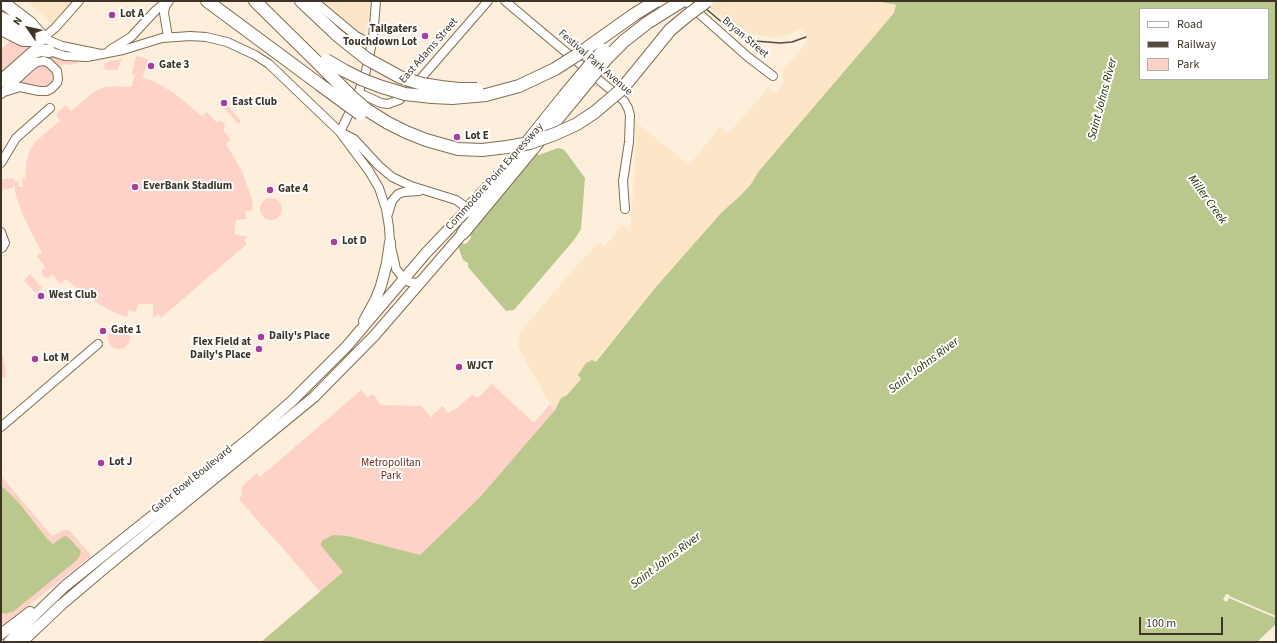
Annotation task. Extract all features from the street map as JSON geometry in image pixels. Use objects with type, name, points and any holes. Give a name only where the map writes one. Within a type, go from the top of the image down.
[{"type":"highway","points":[[1,1],[30,23],[43,38]]},
{"type":"highway","points":[[207,1],[319,84],[394,135],[427,146],[443,149],[494,149],[530,142],[555,134],[581,121],[600,108],[617,93],[670,30],[707,1]]},
{"type":"highway","points":[[255,1],[348,93],[370,112],[411,135],[442,145],[465,149]]},
{"type":"highway","points":[[263,1],[306,43],[331,62],[361,79],[398,92],[432,97],[452,98],[472,97],[513,88],[550,72],[656,1]]},
{"type":"highway","points":[[301,1],[358,53],[381,68],[406,78],[434,86],[466,89],[494,88],[523,81],[550,72]]},
{"type":"highway","name":"Commodore Point Expressway","points":[[464,233],[568,98],[590,65],[611,44],[638,21],[668,1]]},
{"type":"highway","name":"Commodore Point Expressway","points":[[466,211],[606,58],[624,41],[647,23],[683,1]]},
{"type":"highway","points":[[1,18],[43,38]]},
{"type":"highway","points":[[1,29],[23,40],[36,40],[43,38]]},
{"type":"highway","points":[[2,89],[32,53],[40,50],[49,51]]},
{"type":"main road","points":[[464,233],[467,222],[466,211]]},
{"type":"main road","name":"Commodore Point Expressway","points":[[347,346],[435,244],[466,211]]},
{"type":"main road","name":"Commodore Point Expressway","points":[[375,335],[464,233]]},
{"type":"main road","points":[[347,346],[364,321],[378,294],[385,274],[390,242]]},
{"type":"main road","name":"Gator Bowl Boulevard","points":[[22,642],[60,605],[174,510],[295,413],[336,376],[375,335]]},
{"type":"main road","name":"Gator Bowl Boulevard","points":[[10,642],[65,586],[260,429],[302,391],[347,346]]},
{"type":"main road","points":[[2,634],[65,586]]},
{"type":"main road","points":[[30,642],[60,605]]},
{"type":"street","points":[[79,1],[55,28],[43,38],[66,47],[102,54],[128,40],[156,10],[168,1]]},
{"type":"street","points":[[168,1],[164,13],[168,37]]},
{"type":"street","points":[[314,1],[356,36],[372,44]]},
{"type":"street","points":[[340,132],[359,92],[366,71],[376,18],[376,1]]},
{"type":"street","name":"East Adams Street","points":[[359,92],[381,103],[388,104],[399,100],[416,84],[488,1]]},
{"type":"street","name":"Festival Park Avenue","points":[[505,1],[626,104],[630,114],[629,142],[623,181],[625,209]]},
{"type":"street","name":"Bryan Street","points":[[683,1],[773,76]]},
{"type":"street","points":[[23,40],[60,55],[80,58],[123,50],[168,37],[206,37],[227,42],[247,50],[269,64],[340,132],[374,179],[381,194],[388,215],[390,242],[396,269],[405,279],[413,283],[422,281]]},
{"type":"street","points":[[44,61],[49,63],[57,71],[57,83],[47,91],[43,92],[20,87],[2,89],[37,62],[44,61]]},
{"type":"street","points":[[1,163],[16,138],[50,108]]},
{"type":"street","points":[[340,132],[354,139],[388,174],[406,184],[456,200],[463,205],[466,211]]},
{"type":"street","points":[[388,215],[392,201],[398,194],[408,191],[426,190]]},
{"type":"street","points":[[1,232],[5,243],[2,248]]},
{"type":"street","points":[[1,427],[98,344]]},
{"type":"shaded area","points":[[27,1],[86,1],[60,31]]},
{"type":"shaded area","points":[[319,1],[370,1],[367,30],[362,34],[358,33]]},
{"type":"shaded area","points":[[711,1],[876,1],[896,6],[894,13],[759,171],[751,184],[722,212],[655,288],[567,395],[561,398],[554,411],[518,347],[520,332],[585,256],[600,242],[604,247],[622,225],[630,232],[635,168],[636,122],[689,165],[720,127],[728,134],[768,88],[776,93],[784,82],[782,72],[808,40],[803,28],[785,36],[774,37],[757,35],[739,30],[707,6]]},
{"type":"green space","points":[[1,36],[31,47],[1,75],[1,49],[9,42]]},
{"type":"green space","points":[[44,52],[76,61],[78,63],[72,65],[63,64],[60,68],[58,64],[50,59],[41,57],[36,58],[1,88],[1,84],[31,57]]},
{"type":"green space","name":"EverBank Stadium","points":[[136,56],[148,59],[142,77],[159,84],[175,94],[202,116],[207,112],[216,122],[223,122],[225,126],[223,130],[231,140],[226,144],[242,171],[252,199],[253,210],[245,211],[246,219],[236,220],[234,234],[248,237],[244,240],[247,244],[161,318],[158,314],[153,318],[153,304],[138,304],[136,312],[129,310],[127,317],[115,313],[92,300],[66,279],[60,284],[52,274],[48,278],[43,276],[41,272],[45,267],[37,256],[42,252],[23,215],[16,196],[14,185],[13,188],[1,190],[1,179],[14,178],[14,181],[18,181],[19,187],[23,187],[22,179],[25,178],[26,163],[29,152],[35,142],[60,121],[56,114],[66,105],[71,111],[95,91],[105,87],[130,87],[135,75],[132,74]]},
{"type":"green space","points":[[122,59],[117,70],[106,70],[103,68],[109,61]]},
{"type":"green space","points":[[44,65],[52,71],[54,80],[48,86],[42,88],[20,83],[36,67]]},
{"type":"green space","points":[[228,106],[241,121],[238,124],[225,109]]},
{"type":"green space","points":[[271,198],[279,201],[282,209],[279,217],[271,220],[263,217],[260,209],[263,201]]},
{"type":"green space","points":[[30,274],[42,288],[36,294],[24,280]]},
{"type":"green space","points":[[119,327],[127,330],[130,338],[127,346],[119,349],[111,346],[108,338],[111,330]]},
{"type":"green space","points":[[1,353],[6,371],[5,377],[1,378]]},
{"type":"green space","name":"Metropolitan Park","points":[[492,384],[534,423],[550,404],[554,411],[480,497],[420,555],[348,536],[321,546],[343,572],[320,592],[239,499],[241,496],[242,486],[257,473],[260,477],[361,390],[367,397],[373,394],[381,405],[421,406],[429,415],[431,420],[433,414],[443,406],[448,413],[457,408],[472,395],[478,398]]},
{"type":"green space","points":[[1,476],[52,536],[63,530],[69,530],[90,554],[90,557],[4,625],[1,623],[1,613],[4,614],[81,551],[66,536],[62,537],[53,544],[48,540],[20,504],[1,486]]},
{"type":"water","points":[[876,1],[1276,1],[1276,624],[1257,642],[261,642],[343,572],[321,546],[323,540],[333,535],[348,536],[420,555],[480,497],[555,410],[561,398],[567,395],[581,379],[578,375],[586,363],[592,360],[596,362],[655,288],[722,212],[751,184],[759,171],[894,13],[896,5]]},
{"type":"water","points":[[558,148],[563,149],[566,152],[585,178],[581,229],[574,240],[514,310],[506,311],[468,267],[468,263],[463,260],[458,246],[461,243],[466,244],[471,238],[470,233],[535,153],[539,155]]},
{"type":"water","points":[[1,486],[20,504],[48,540],[53,544],[62,537],[66,536],[81,551],[77,560],[14,611],[6,614],[1,613]]},
{"type":"pier","points":[[1226,594],[1276,616],[1276,618],[1229,598],[1227,602],[1223,600]]},
{"type":"railway","points":[[697,1],[732,31],[755,41],[780,43],[792,42],[806,37]]},
{"type":"place","name":"Lot A","points":[[112,15]]},
{"type":"place","name":"Tailgaters Touchdown Lot","points":[[425,36]]},
{"type":"place","name":"Gate 3","points":[[151,66]]},
{"type":"place","name":"East Club","points":[[224,103]]},
{"type":"place","name":"Lot E","points":[[457,137]]},
{"type":"place","name":"EverBank Stadium","points":[[135,187]]},
{"type":"place","name":"Gate 4","points":[[270,190]]},
{"type":"place","name":"Lot D","points":[[334,242]]},
{"type":"place","name":"West Club","points":[[41,296]]},
{"type":"place","name":"Gate 1","points":[[103,331]]},
{"type":"place","name":"Daily's Place","points":[[261,337]]},
{"type":"place","name":"Flex Field at Daily's Place","points":[[259,349]]},
{"type":"place","name":"Lot M","points":[[35,359]]},
{"type":"place","name":"WJCT","points":[[459,367]]},
{"type":"place","name":"Lot J","points":[[101,463]]},
{"type":"water label","name":"Saint Johns River","points":[[1103,99]]},
{"type":"water label","name":"Miller Creek","points":[[1207,200]]},
{"type":"water label","name":"Saint Johns River","points":[[924,366]]},
{"type":"water label","name":"Saint Johns River","points":[[666,561]]}]
